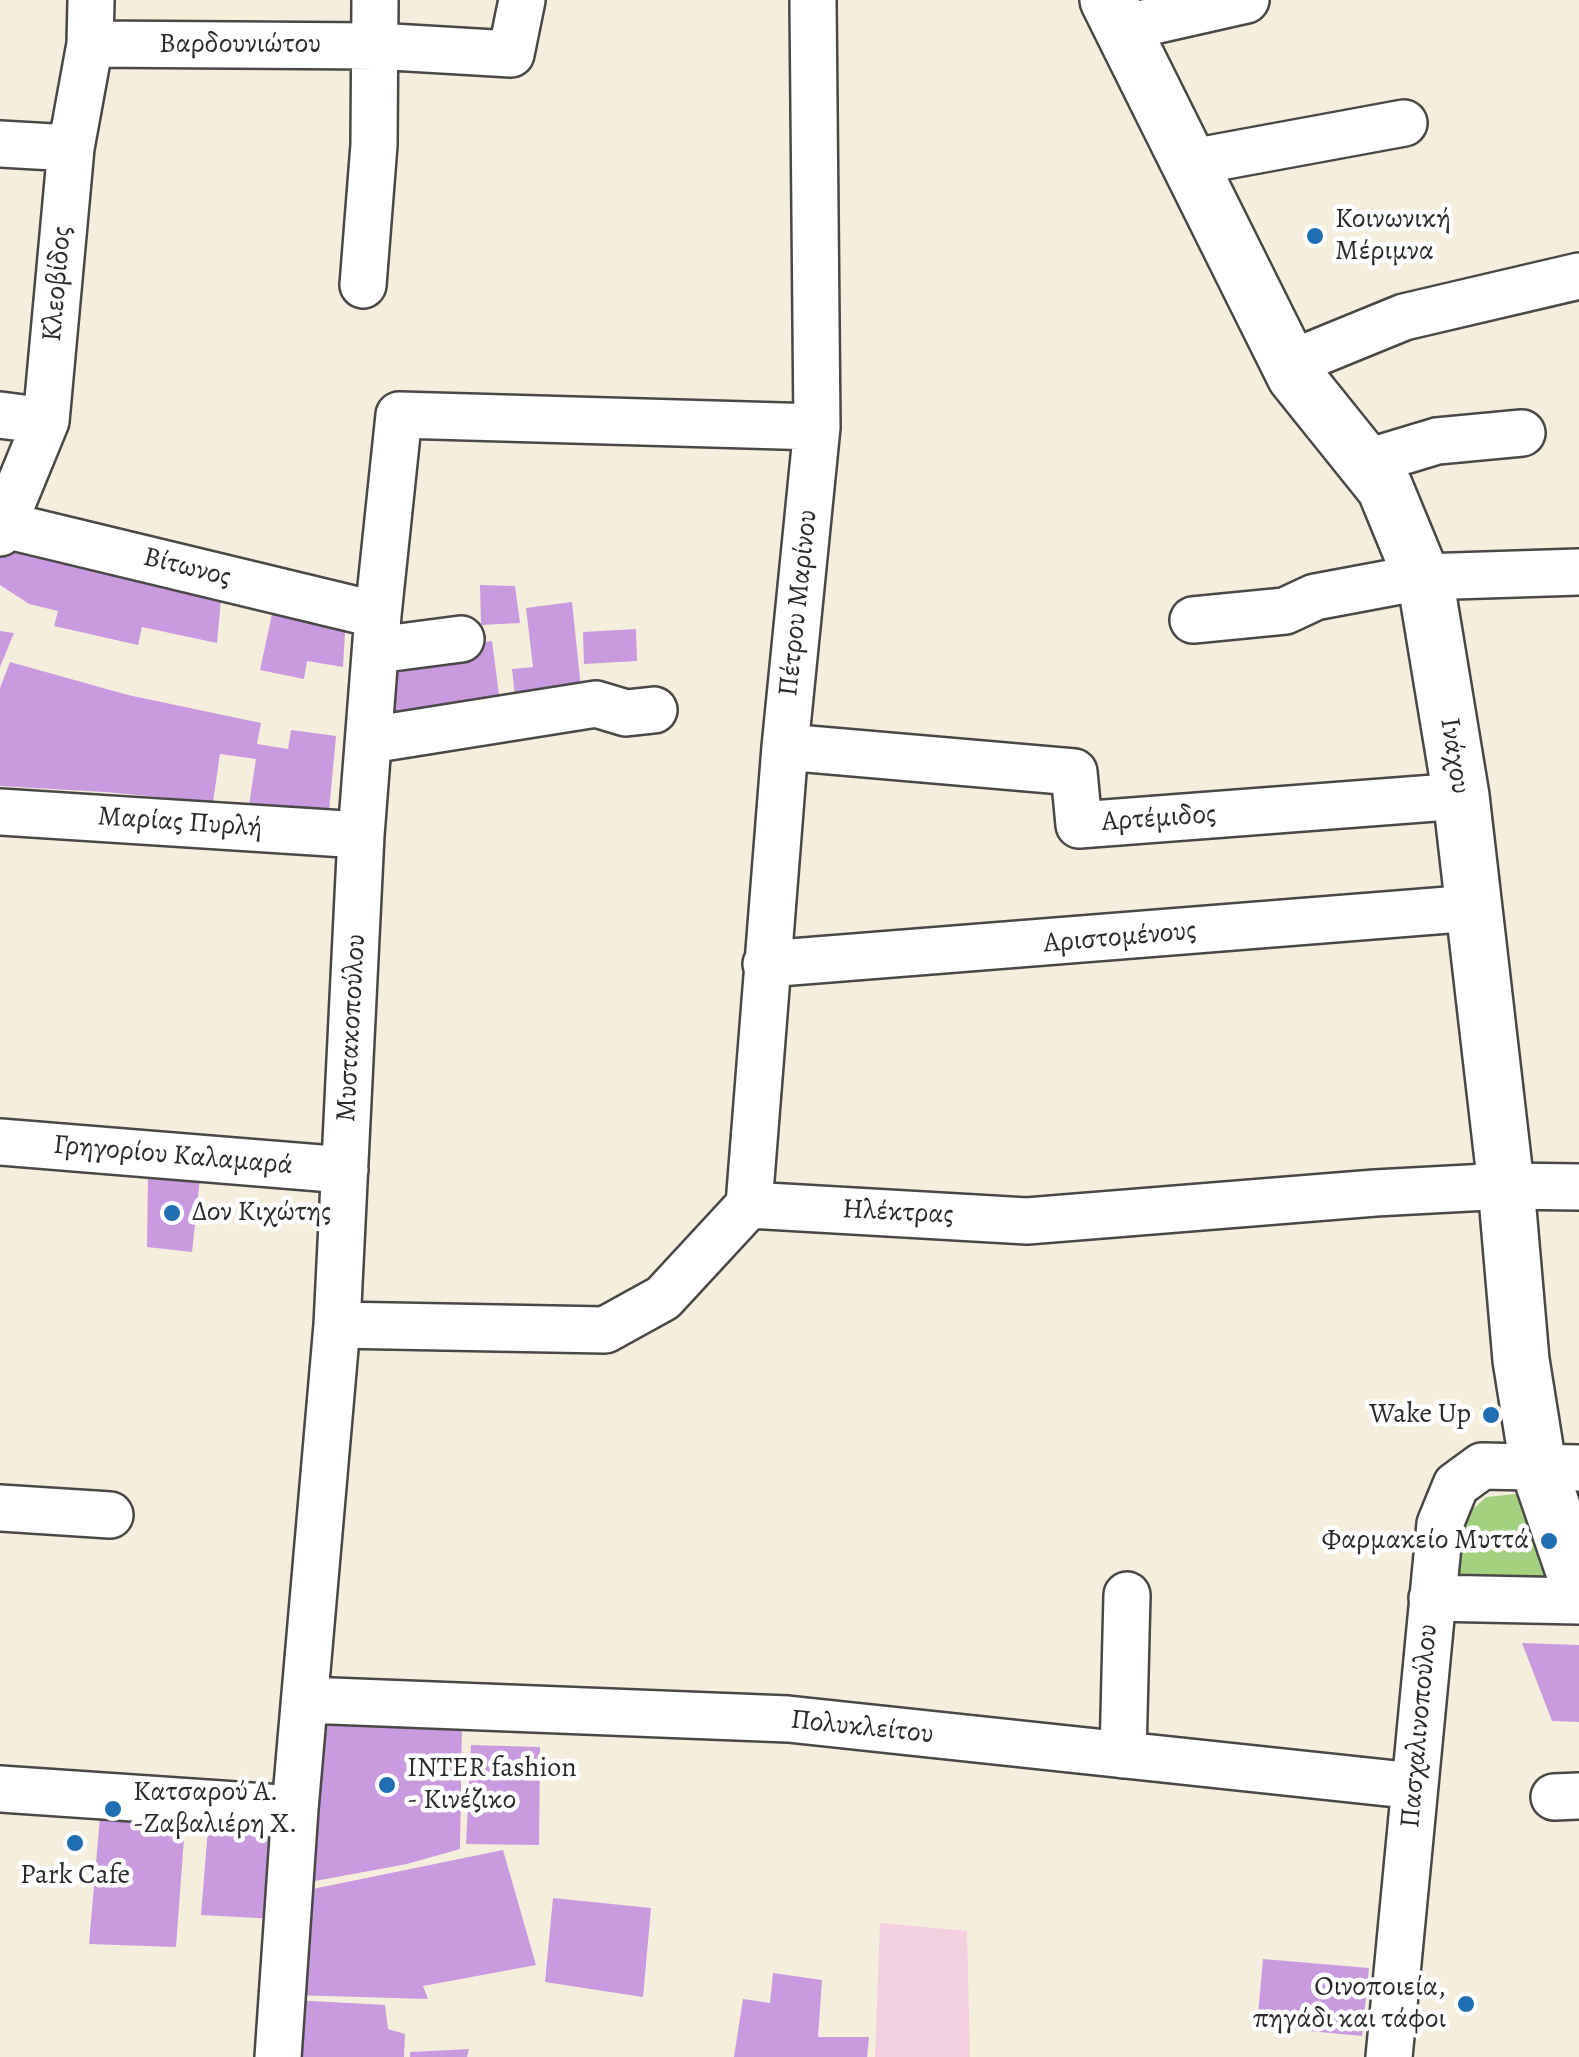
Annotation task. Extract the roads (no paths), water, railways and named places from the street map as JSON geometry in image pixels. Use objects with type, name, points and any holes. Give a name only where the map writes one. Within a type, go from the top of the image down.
[{"type":"main road","name":"Ινάχου","points":[[1115,14],[1295,376],[1384,488],[1427,590],[1461,796],[1506,1186],[1520,1360],[1558,1467],[1579,1586]]},
{"type":"street","points":[[363,285],[374,145],[375,0]]},
{"type":"street","name":"Βαρδουνιώτου","points":[[71,148],[90,22],[511,54],[522,0]]},
{"type":"street","name":"Πέτρου Μαρίνου","points":[[749,1205],[766,964],[817,428],[813,0]]},
{"type":"street","points":[[1115,14],[1246,0]]},
{"type":"street","points":[[1187,163],[1404,123]]},
{"type":"street","points":[[0,144],[71,148]]},
{"type":"street","name":"Κλεοβίδος","points":[[2,529],[46,421],[71,148]]},
{"type":"street","points":[[1289,364],[1404,317],[1579,276]]},
{"type":"street","name":"Μυστακοπούλου","points":[[278,2057],[295,1808],[337,1325],[361,834],[399,415],[817,428]]},
{"type":"street","points":[[0,416],[46,421]]},
{"type":"street","points":[[1364,463],[1437,442],[1522,433]]},
{"type":"street","name":"Βίτωνος","points":[[2,529],[377,632]]},
{"type":"street","points":[[1193,620],[1285,610],[1315,597],[1422,577],[1579,572]]},
{"type":"street","points":[[377,632],[460,639]]},
{"type":"street","points":[[370,740],[596,704],[626,713],[654,710]]},
{"type":"street","name":"Αρτέμιδος","points":[[785,747],[1074,772],[1080,824],[1461,796]]},
{"type":"street","name":"Μαρίας Πυρλή","points":[[0,812],[361,834]]},
{"type":"street","name":"Αριστομένους","points":[[766,964],[1472,908]]},
{"type":"street","name":"Γρηγορίου Καλαμαρά","points":[[0,1142],[346,1170]]},
{"type":"street","name":"Ηλέκτρας","points":[[749,1205],[1027,1221],[1506,1186],[1579,1187]]},
{"type":"street","points":[[337,1325],[605,1330],[663,1298],[749,1205]]},
{"type":"street","name":"Πασχαλινοπούλου","points":[[1389,2057],[1440,1524],[1456,1485],[1482,1466],[1558,1467]]},
{"type":"street","points":[[0,1508],[110,1516]]},
{"type":"street","points":[[1123,1755],[1128,1594]]},
{"type":"street","points":[[1432,1598],[1579,1600]]},
{"type":"street","name":"Πολυκλείτου","points":[[306,1700],[788,1719],[1416,1786]]},
{"type":"street","points":[[0,1789],[295,1808]]},
{"type":"place","name":"Κοινωνική Μέριμνα","points":[[1315,236]]},
{"type":"place","name":"Δον Κιχώτης","points":[[172,1213]]},
{"type":"place","name":"Wake Up","points":[[1491,1415]]},
{"type":"place","name":"Φαρμακείο Μυττά","points":[[1549,1541]]},
{"type":"place","name":"INTER fashion - Κινέζικο","points":[[387,1785]]},
{"type":"place","name":"Κατσαρού Α. -Ζαβαλιέρη Χ.","points":[[113,1809]]},
{"type":"place","name":"Park Cafe","points":[[75,1843]]},
{"type":"place","name":"Οινοποιεία, πηγάδι και τάφοι","points":[[1466,2004]]}]
